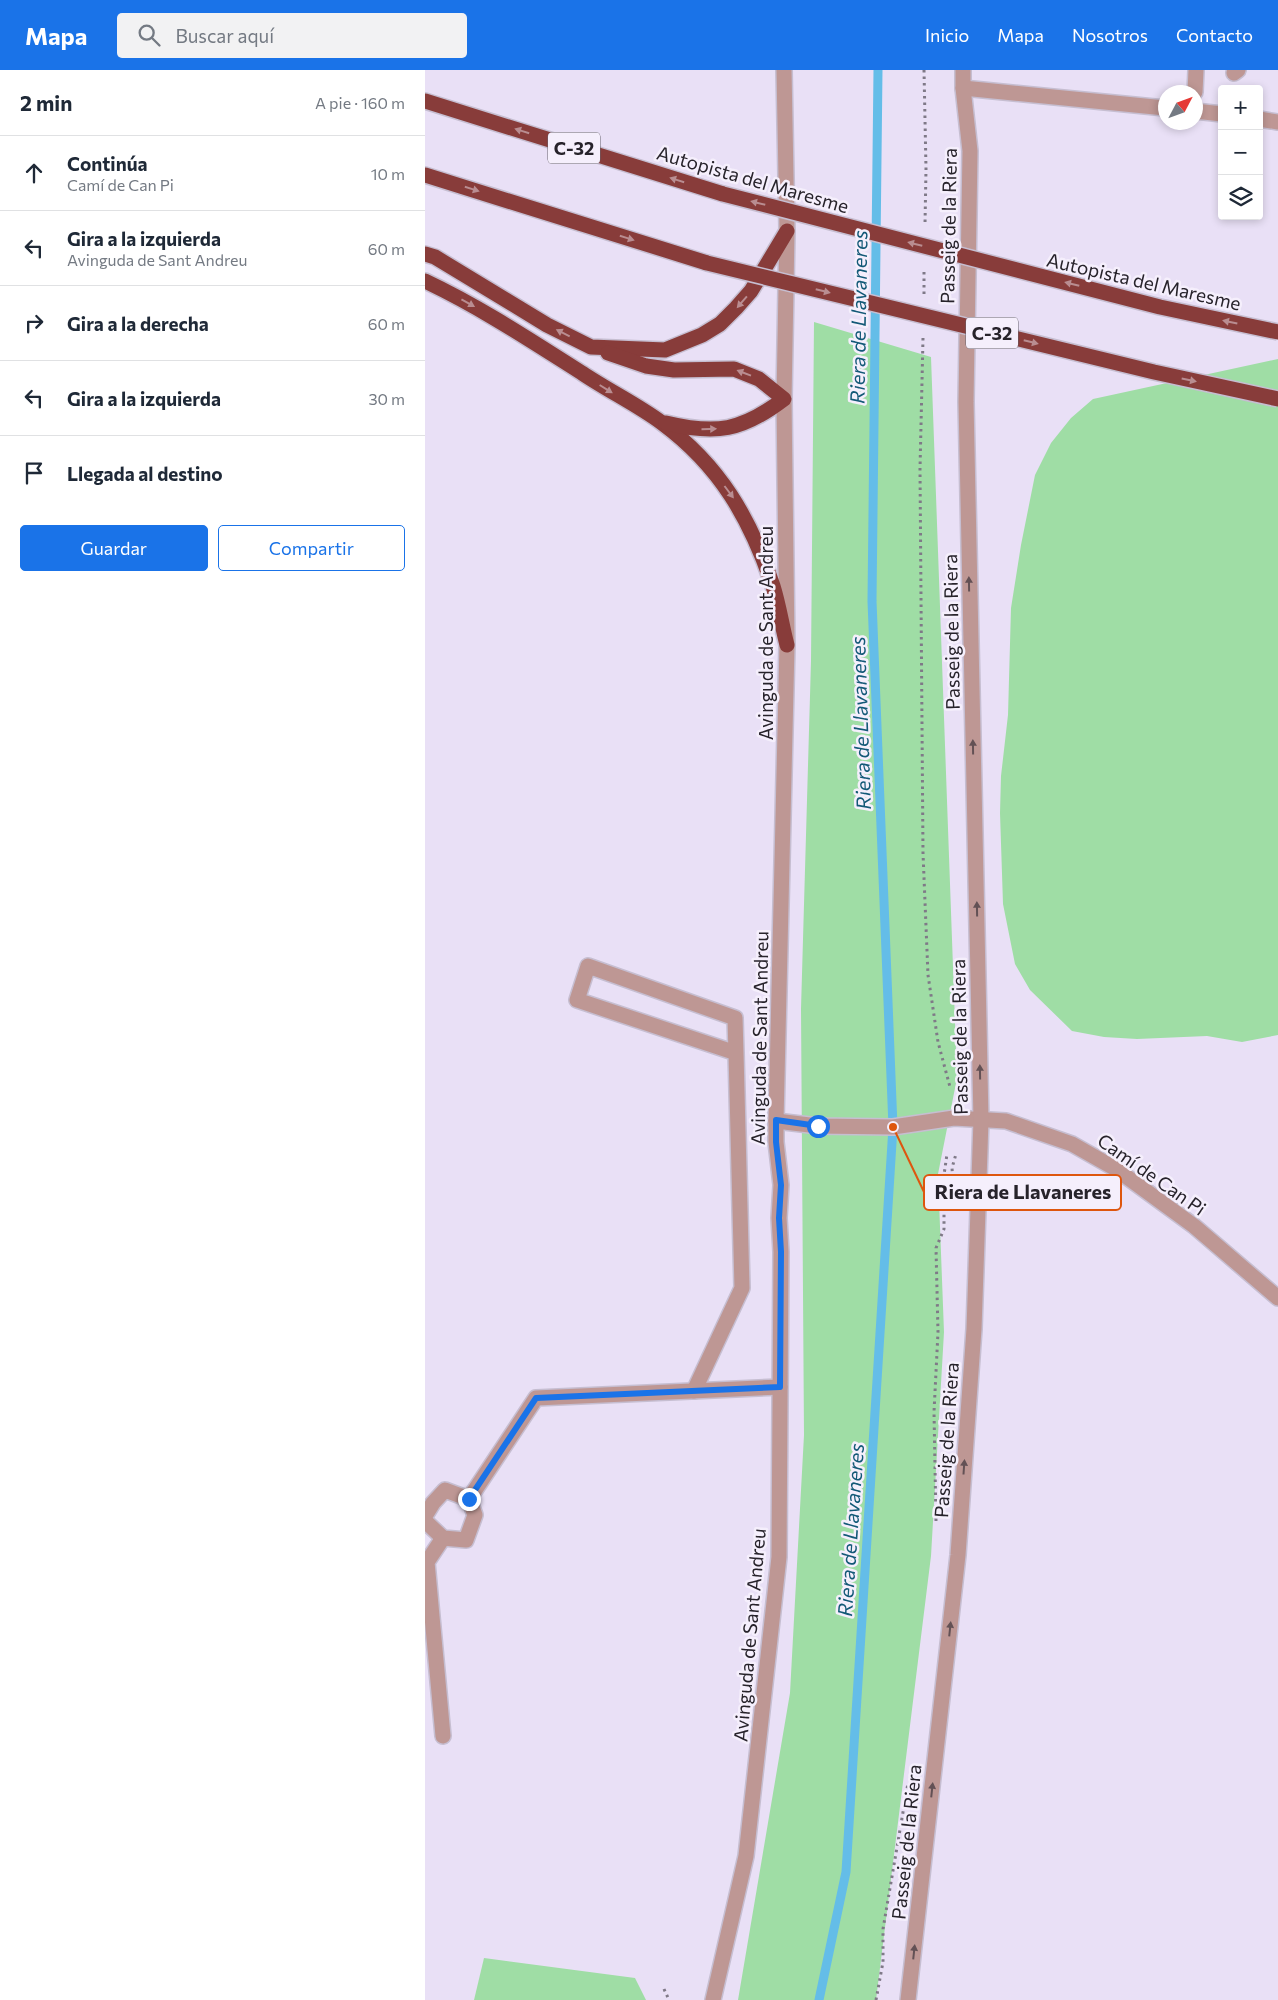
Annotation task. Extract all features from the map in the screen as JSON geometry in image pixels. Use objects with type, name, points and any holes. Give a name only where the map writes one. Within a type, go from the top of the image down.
[{"type":"highway","name":"Autopista del Maresme","points":[[425,101],[723,194],[1159,307],[1278,332]]},
{"type":"highway","name":"C-32","points":[[425,175],[707,263],[1145,370],[1278,399]]},
{"type":"highway","points":[[591,346],[665,350],[702,335],[720,324],[751,291],[787,231]]},
{"type":"highway","points":[[425,254],[504,297],[547,325],[591,346],[646,366],[674,370],[734,369],[759,379],[784,400],[764,415],[723,429],[693,429],[661,422]]},
{"type":"highway","points":[[425,281],[454,294],[505,323],[661,422],[690,445],[711,468],[736,501],[755,538],[773,588],[787,645]]},
{"type":"street","name":"Avinguda de Sant Andreu","points":[[713,2000],[746,1856],[779,1557],[781,1252],[779,1218],[781,1185],[776,1142],[776,1120],[787,645],[784,400],[787,231],[784,70]]},
{"type":"street","name":"Passeig de la Riera","points":[[909,2000],[958,1555],[974,1329],[981,1120],[965,402],[970,151],[963,88],[963,70]]},
{"type":"street","points":[[1195,85],[1196,70]]},
{"type":"street","points":[[963,88],[1158,107]]},
{"type":"street","points":[[1203,111],[1218,113]]},
{"type":"street","points":[[1263,120],[1278,122]]},
{"type":"street","points":[[694,1391],[742,1288],[735,1018],[588,966],[577,1000],[735,1054]]},
{"type":"street","name":"Camí de Can Pi","points":[[776,1120],[818,1126],[893,1127],[954,1118],[1006,1121],[1072,1144],[1116,1169],[1194,1226],[1278,1298]]},
{"type":"street","points":[[469,1499],[536,1398],[780,1387]]},
{"type":"street","points":[[425,1516],[433,1503],[445,1490],[469,1499],[475,1515],[466,1540],[443,1538],[425,1520]]},
{"type":"street","points":[[443,1538],[427,1562],[443,1736]]},
{"type":"path","points":[[924,70],[925,227]]},
{"type":"path","points":[[923,294],[924,265]]},
{"type":"path","points":[[923,333],[921,469],[923,853],[928,975],[938,1042],[950,1087]]},
{"type":"path","points":[[935,1527],[934,1412],[938,1332],[936,1248],[944,1229],[944,1175],[947,1154]]},
{"type":"path","points":[[876,2000],[883,1962],[883,1929],[909,1778]]},
{"type":"path","points":[[664,1989],[669,2000]]},
{"type":"green space","points":[[814,322],[931,357],[957,1078],[938,1174],[944,1332],[931,1556],[876,2000],[738,2000],[790,1693],[804,1435],[801,1009],[811,661]]},
{"type":"green space","points":[[1278,359],[1278,1035],[1242,1042],[1207,1036],[1137,1039],[1104,1037],[1072,1031],[1030,990],[1015,964],[1003,904],[1000,813],[1001,776],[1008,715],[1011,608],[1035,475],[1051,443],[1071,418],[1093,399]]},
{"type":"green space","points":[[484,1958],[635,1978],[646,2000],[474,2000]]},
{"type":"waterway","name":"Riera de Llavaneres","points":[[819,2000],[846,1872],[893,1127],[872,601],[878,70]]},
{"type":"place","name":"Riera de Llavaneres","points":[[893,1127]]},
{"type":"route","points":[[469,1499],[536,1398],[780,1387],[781,1252],[779,1218],[781,1185],[776,1142],[776,1120],[818,1126]]}]
